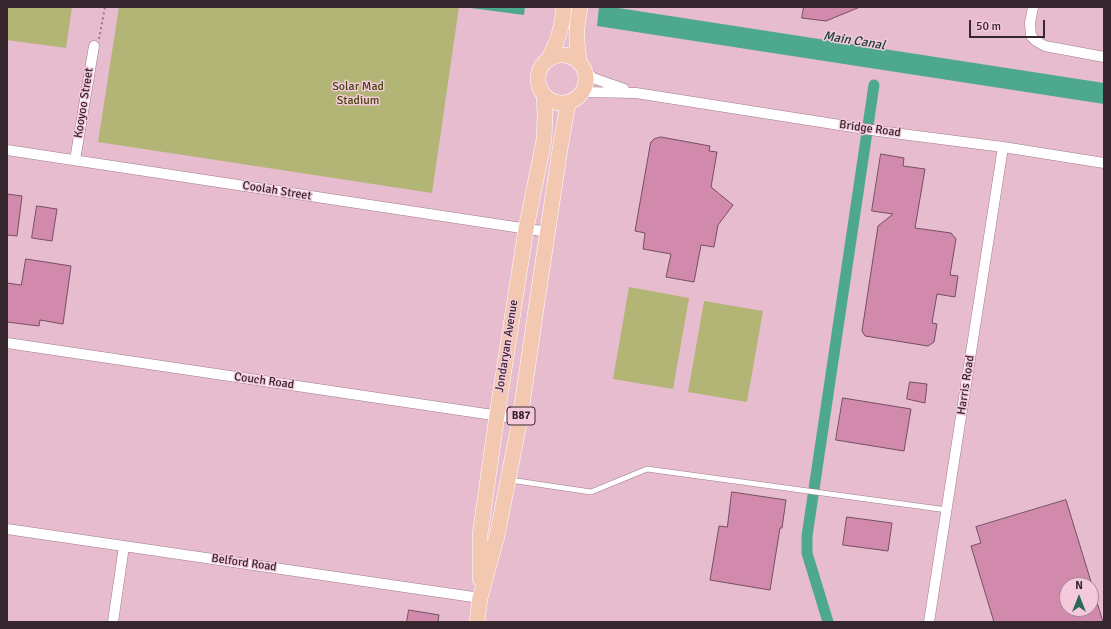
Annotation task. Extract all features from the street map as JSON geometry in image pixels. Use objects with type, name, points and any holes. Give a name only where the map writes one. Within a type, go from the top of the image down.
[{"type":"main road","name":"B87","points":[[564,7],[577,40],[581,66],[586,77],[582,92]]},
{"type":"main road","name":"B87","points":[[544,96],[540,89],[538,73],[548,60],[557,41],[570,24],[580,7]]},
{"type":"main road","points":[[548,60],[560,55],[567,56],[574,58],[581,66]]},
{"type":"main road","points":[[544,96],[549,100],[562,103],[578,97],[582,92]]},
{"type":"main road","name":"Jondaryan Avenue","points":[[477,622],[480,598],[480,535],[526,229],[544,140],[544,96]]},
{"type":"main road","name":"Jondaryan Avenue","points":[[480,598],[497,536],[520,419],[568,102]]},
{"type":"street","points":[[1033,7],[1030,23],[1031,36],[1036,41],[1045,46],[1104,57]]},
{"type":"street","name":"Kooyoo Street","points":[[75,160],[94,46]]},
{"type":"street","name":"Bridge Road","points":[[581,66],[593,78],[636,93]]},
{"type":"street","name":"Bridge Road","points":[[582,92],[636,93],[878,131],[1003,147],[1104,164]]},
{"type":"street","name":"Harris Road","points":[[929,622],[1003,147]]},
{"type":"street","name":"Coolah Street","points":[[7,150],[548,232]]},
{"type":"street","name":"Couch Road","points":[[7,343],[520,419]]},
{"type":"street","name":"Belford Road","points":[[7,529],[480,598]]},
{"type":"street","points":[[113,622],[124,546]]},
{"type":"lane","points":[[508,479],[591,492],[647,469],[947,510]]},
{"type":"path","points":[[94,46],[99,39],[105,7]]},
{"type":"green space","points":[[7,7],[72,7],[66,48],[7,40]]},
{"type":"green space","name":"Solar Mad Stadium","points":[[119,7],[459,7],[432,193],[98,142]]},
{"type":"green space","points":[[629,287],[689,298],[673,389],[613,379]]},
{"type":"green space","points":[[704,301],[763,311],[747,402],[688,392]]},
{"type":"shaded area","points":[[463,7],[525,7],[524,15]]},
{"type":"shaded area","points":[[599,7],[612,7],[1104,83],[1104,104],[597,26]]},
{"type":"building","points":[[804,7],[860,7],[826,21],[802,18]]},
{"type":"building","points":[[661,137],[710,146],[709,151],[717,152],[711,187],[733,205],[718,225],[714,247],[701,245],[694,282],[666,277],[671,254],[643,249],[645,233],[635,231],[651,142],[654,139]]},
{"type":"building","points":[[881,154],[904,158],[903,166],[925,169],[915,228],[951,233],[956,239],[950,275],[958,276],[955,297],[937,294],[932,323],[937,324],[934,342],[928,346],[865,336],[862,331],[878,226],[893,214],[872,211]]},
{"type":"building","points":[[7,194],[22,196],[17,236],[7,235]]},
{"type":"building","points":[[37,206],[57,209],[52,241],[32,238]]},
{"type":"building","points":[[26,259],[71,266],[63,324],[40,320],[39,326],[7,322],[7,283],[21,285]]},
{"type":"building","points":[[910,382],[927,384],[925,403],[907,399]]},
{"type":"building","points":[[843,398],[911,409],[904,451],[836,440]]},
{"type":"building","points":[[732,492],[786,500],[770,590],[710,580],[719,526],[727,527]]},
{"type":"building","points":[[1066,500],[1090,577],[1059,577],[1059,617],[1099,617],[1099,609],[1103,622],[994,622],[971,546],[981,543],[976,527]]},
{"type":"building","points":[[847,517],[892,523],[888,551],[843,545]]},
{"type":"building","points":[[409,610],[439,615],[438,622],[407,622]]},
{"type":"waterway","points":[[828,622],[807,553],[807,536],[874,85]]},
{"type":"water label","name":"Main Canal","points":[[854,41]]}]
